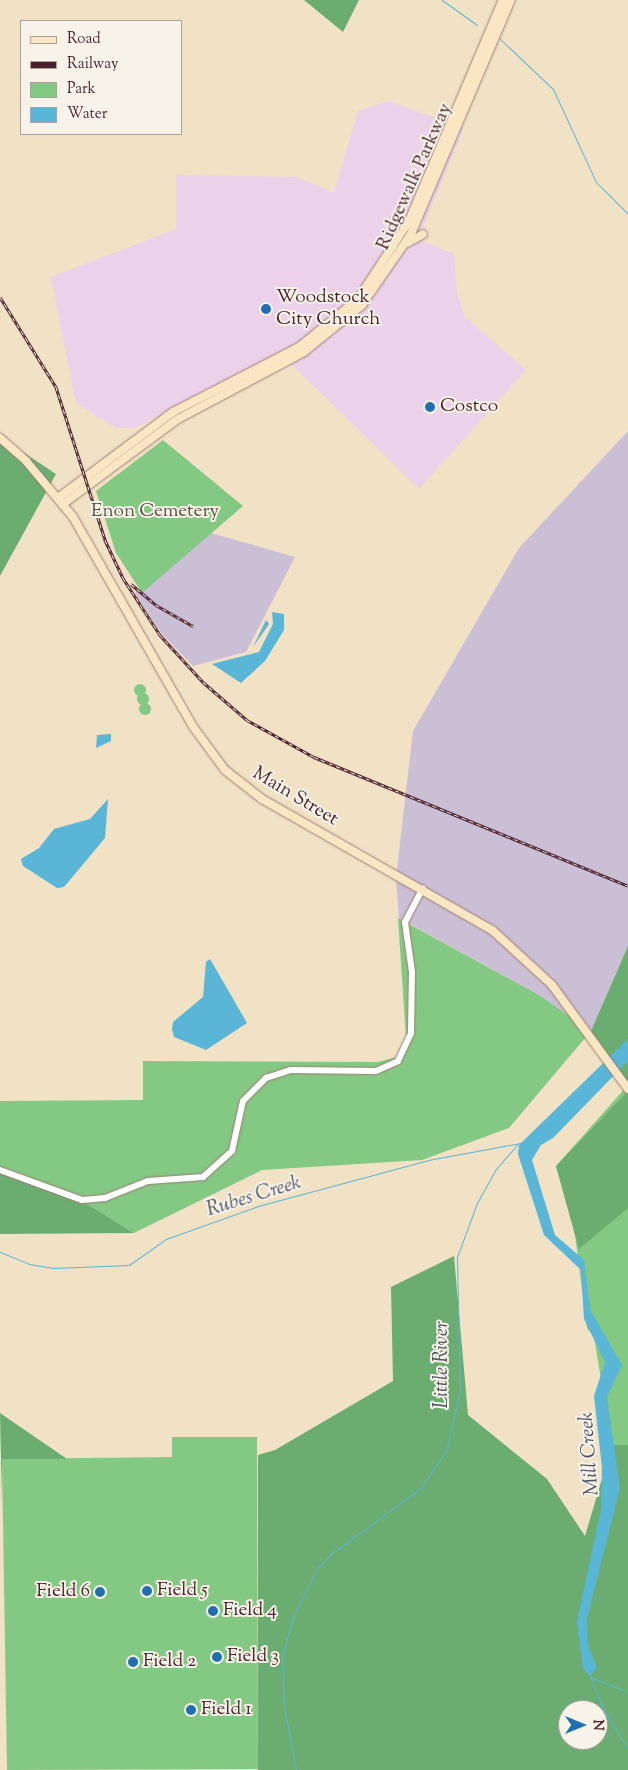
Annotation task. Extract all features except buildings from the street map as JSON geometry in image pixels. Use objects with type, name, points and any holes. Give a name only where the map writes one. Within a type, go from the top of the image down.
[{"type":"main road","name":"Ridgewalk Parkway","points":[[61,501],[173,412],[299,347],[358,299],[409,221],[502,0]]},
{"type":"main road","name":"Ridgewalk Parkway","points":[[61,501],[178,418],[322,339],[374,291],[406,244],[512,0]]},
{"type":"main road","points":[[406,244],[424,234]]},
{"type":"main road","name":"Main Street","points":[[0,438],[61,501],[194,728],[225,770],[262,799],[471,915],[511,947],[552,985],[590,1034],[628,1089]]},
{"type":"street","points":[[0,1170],[82,1200],[105,1198],[148,1181],[203,1177],[232,1151],[243,1101],[266,1078],[290,1070],[376,1071],[398,1061],[411,1033],[412,972],[405,922],[423,888]]},
{"type":"shaded area","points":[[388,101],[464,128],[418,239],[454,254],[457,293],[465,317],[526,370],[419,489],[280,353],[135,428],[116,428],[76,403],[51,277],[176,229],[176,175],[297,177],[334,193],[358,111]]},
{"type":"shaded area","points":[[628,431],[628,946],[591,1031],[539,995],[399,918],[396,878],[413,731],[519,548]]},
{"type":"shaded area","points":[[211,533],[295,557],[246,652],[193,666],[161,633],[135,593]]},
{"type":"green space","points":[[304,0],[359,0],[343,32]]},
{"type":"green space","points":[[0,437],[56,474],[0,576]]},
{"type":"green space","name":"Enon Cemetery","points":[[163,440],[243,506],[142,593],[116,553],[96,491]]},
{"type":"green space","points":[[138,684],[142,684],[146,690],[142,696],[138,696],[134,692],[134,688]]},
{"type":"green space","points":[[141,693],[145,693],[149,699],[145,705],[141,705],[137,701],[137,697]]},
{"type":"green space","points":[[143,703],[147,703],[151,709],[147,715],[143,715],[139,711],[139,707]]},
{"type":"green space","points":[[398,918],[539,995],[591,1031],[509,1128],[422,1160],[262,1170],[134,1233],[79,1199],[0,1171],[0,1101],[143,1100],[143,1061],[378,1062],[397,1057],[406,1038]]},
{"type":"green space","points":[[628,946],[628,1085],[591,1031]]},
{"type":"green space","points":[[628,1085],[628,1445],[612,1445],[594,1396],[602,1385],[594,1337],[587,1328],[575,1235],[556,1166]]},
{"type":"green space","points":[[628,1091],[628,1208],[579,1249],[556,1166]]},
{"type":"green space","points":[[0,1171],[79,1199],[134,1233],[0,1234]]},
{"type":"green space","points":[[454,1256],[468,1415],[547,1479],[585,1536],[612,1445],[628,1445],[628,1770],[258,1770],[258,1455],[275,1450],[393,1381],[391,1287]]},
{"type":"green space","points":[[0,1413],[67,1459],[2,1459],[2,1503]]},
{"type":"green space","points":[[172,1437],[257,1437],[258,1769],[7,1770],[2,1459],[172,1457]]},
{"type":"water","points":[[272,612],[284,614],[284,630],[265,661],[241,683],[212,664],[259,652],[273,624]]},
{"type":"water","points":[[266,620],[269,624],[253,647]]},
{"type":"water","points":[[111,734],[111,741],[96,748],[97,735]]},
{"type":"water","points":[[108,799],[105,838],[64,887],[57,888],[23,866],[21,859],[39,848],[54,829],[90,819]]},
{"type":"water","points":[[210,959],[247,1023],[206,1050],[174,1037],[172,1029],[173,1022],[203,997],[206,962]]},
{"type":"water","points":[[628,1039],[628,1061],[553,1138],[541,1145],[532,1160],[555,1235],[584,1260],[590,1309],[622,1365],[607,1397],[620,1488],[587,1619],[588,1645],[597,1668],[590,1676],[583,1668],[577,1621],[601,1510],[602,1468],[594,1396],[605,1362],[584,1319],[581,1270],[544,1235],[518,1154],[519,1145]]},
{"type":"waterway","points":[[442,0],[477,25]]},
{"type":"waterway","points":[[499,38],[553,89],[596,182],[628,214]]},
{"type":"waterway","name":"Rubes Creek","points":[[0,1252],[29,1264],[54,1268],[129,1265],[166,1239],[258,1206],[428,1160],[521,1143]]},
{"type":"waterway","name":"Little River","points":[[296,1770],[284,1706],[282,1657],[293,1617],[316,1570],[331,1554],[421,1488],[447,1449],[460,1390],[457,1257],[477,1203],[496,1169],[518,1144]]},
{"type":"waterway","name":"Mill Creek","points":[[590,1675],[602,1707],[628,1749]]},
{"type":"waterway","points":[[590,1677],[628,1692]]},
{"type":"railway","points":[[0,297],[56,387],[105,540],[123,578],[160,635],[203,682],[247,720],[314,757],[628,886]]},
{"type":"railway","points":[[131,584],[156,605],[193,626]]},
{"type":"place","name":"Woodstock City Church","points":[[266,309]]},
{"type":"place","name":"Costco","points":[[430,407]]},
{"type":"place","name":"Field 5","points":[[147,1591]]},
{"type":"place","name":"Field 6","points":[[100,1592]]},
{"type":"place","name":"Field 4","points":[[213,1611]]},
{"type":"place","name":"Field 3","points":[[217,1657]]},
{"type":"place","name":"Field 2","points":[[133,1662]]},
{"type":"place","name":"Field 1","points":[[191,1710]]}]
